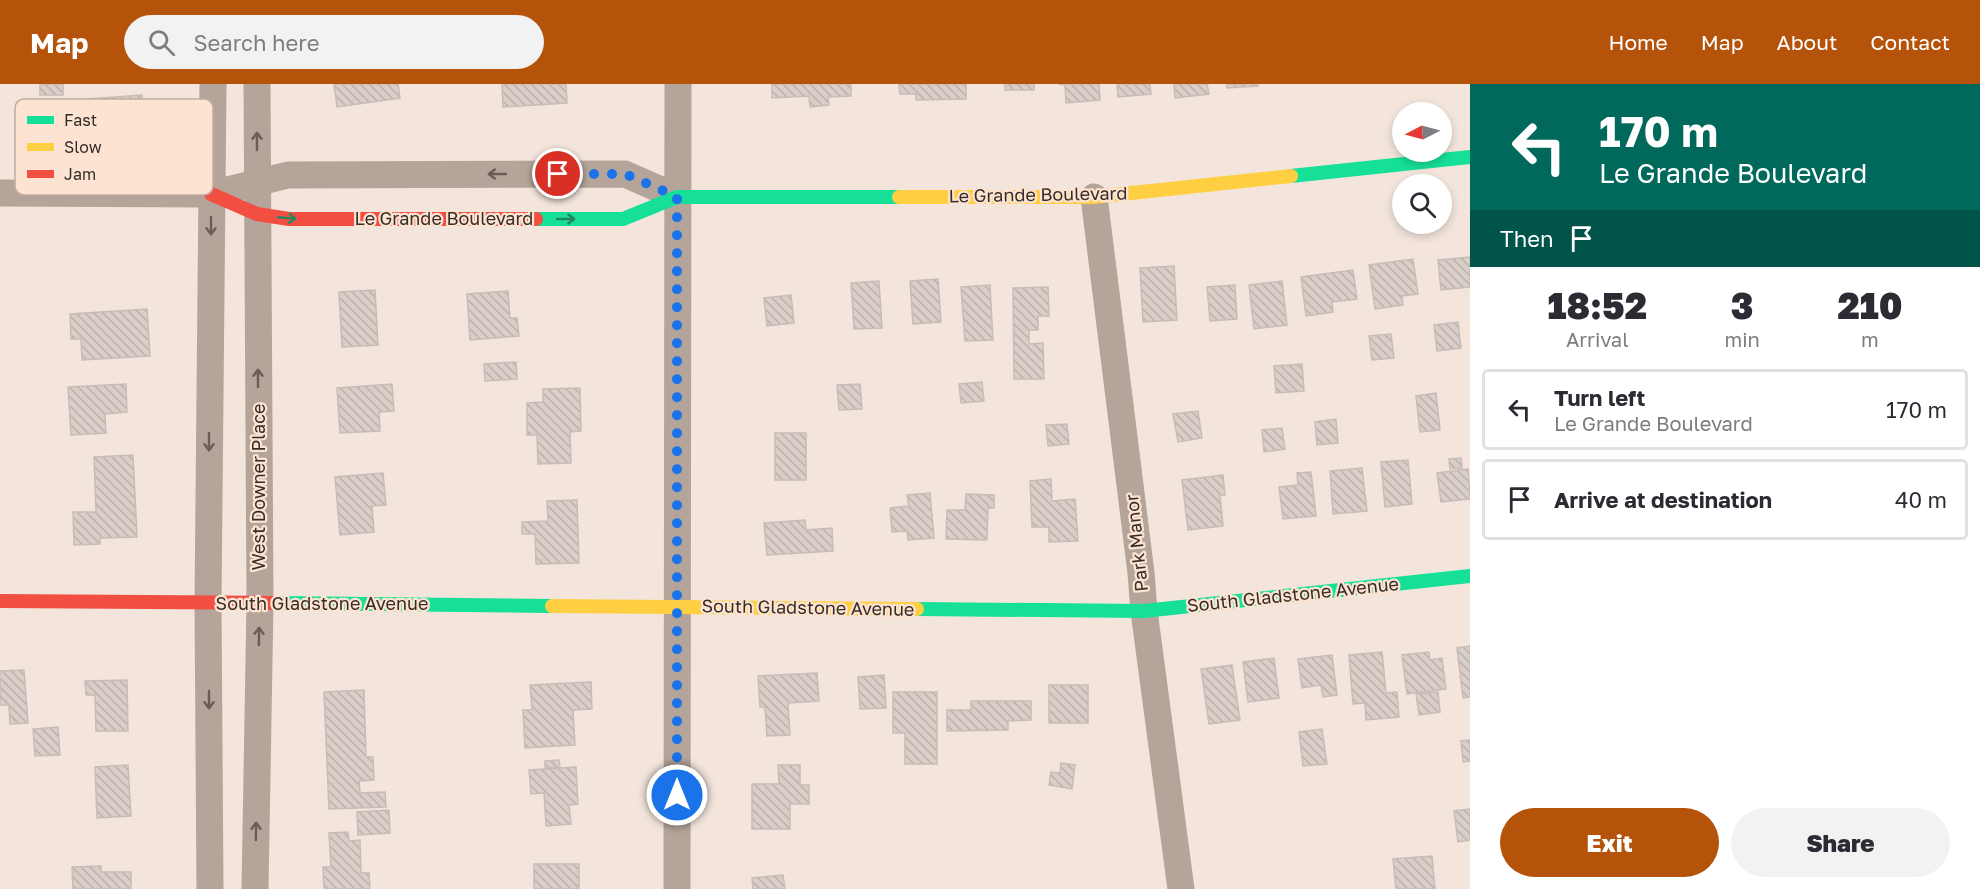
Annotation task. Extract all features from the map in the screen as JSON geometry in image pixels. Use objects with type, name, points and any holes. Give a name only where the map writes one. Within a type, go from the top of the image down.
[{"type":"street","points":[[213,84],[213,99]]},
{"type":"street","name":"West Downer Place","points":[[255,889],[260,603],[257,84]]},
{"type":"street","points":[[677,889],[678,84]]},
{"type":"street","name":"Le Grande Boulevard","points":[[213,194],[257,214],[289,219],[623,219],[677,197],[1094,197],[1470,157]]},
{"type":"street","name":"Le Grande Boulevard","points":[[213,194],[288,175],[625,174],[677,197]]},
{"type":"street","name":"Le Grande Boulevard","points":[[0,193],[15,193]]},
{"type":"street","points":[[210,889],[208,603],[212,195]]},
{"type":"street","name":"Park Manor","points":[[1094,197],[1144,611],[1181,889]]},
{"type":"street","name":"South Gladstone Avenue","points":[[0,601],[1144,611],[1470,576]]},
{"type":"building","points":[[40,84],[63,84],[63,95],[40,95]]},
{"type":"building","points":[[334,84],[398,84],[400,98],[337,107]]},
{"type":"building","points":[[502,84],[566,84],[567,103],[503,107]]},
{"type":"building","points":[[772,84],[851,84],[851,96],[828,97],[829,105],[810,107],[809,96],[772,98]]},
{"type":"building","points":[[899,84],[966,84],[966,99],[916,100],[916,94],[900,94]]},
{"type":"building","points":[[1005,84],[1034,84],[1034,90],[1005,90]]},
{"type":"building","points":[[1058,84],[1099,84],[1100,100],[1066,103],[1065,85]]},
{"type":"building","points":[[1117,84],[1150,84],[1151,94],[1118,97]]},
{"type":"building","points":[[1174,84],[1207,84],[1209,94],[1175,98]]},
{"type":"building","points":[[1227,84],[1258,84],[1258,86],[1227,88]]},
{"type":"building","points":[[142,95],[142,99],[88,99]]},
{"type":"building","points":[[1470,257],[1470,287],[1441,290],[1438,260]]},
{"type":"building","points":[[1413,259],[1418,294],[1402,296],[1403,305],[1375,309],[1369,265]]},
{"type":"building","points":[[1174,266],[1177,320],[1143,322],[1140,268]]},
{"type":"building","points":[[1353,270],[1357,299],[1332,302],[1333,312],[1306,316],[1301,277]]},
{"type":"building","points":[[938,279],[941,322],[913,324],[910,281]]},
{"type":"building","points":[[879,281],[882,328],[854,329],[851,283]]},
{"type":"building","points":[[1282,281],[1287,325],[1254,329],[1249,285]]},
{"type":"building","points":[[990,285],[993,340],[965,341],[961,287]]},
{"type":"building","points":[[1235,285],[1237,319],[1210,321],[1207,287]]},
{"type":"building","points":[[1048,287],[1049,316],[1038,316],[1038,330],[1029,330],[1029,344],[1043,343],[1044,379],[1014,379],[1013,288]]},
{"type":"building","points":[[375,290],[378,345],[342,347],[339,292]]},
{"type":"building","points":[[508,291],[510,318],[517,318],[519,336],[470,340],[467,294]]},
{"type":"building","points":[[791,295],[794,323],[767,326],[764,298]]},
{"type":"building","points":[[147,309],[150,356],[82,360],[81,339],[71,339],[70,314]]},
{"type":"building","points":[[1458,322],[1461,348],[1437,351],[1434,325]]},
{"type":"building","points":[[1391,334],[1394,358],[1372,360],[1369,336]]},
{"type":"building","points":[[516,362],[517,379],[485,381],[484,364]]},
{"type":"building","points":[[1302,364],[1304,391],[1276,393],[1274,366]]},
{"type":"building","points":[[982,382],[984,401],[961,403],[959,384]]},
{"type":"building","points":[[126,384],[127,412],[105,414],[106,433],[71,435],[68,387]]},
{"type":"building","points":[[392,384],[394,411],[379,412],[380,431],[340,433],[337,388]]},
{"type":"building","points":[[860,384],[862,409],[839,410],[837,385]]},
{"type":"building","points":[[580,388],[581,431],[570,432],[571,463],[538,464],[537,435],[527,435],[527,403],[543,402],[543,389]]},
{"type":"building","points":[[1436,393],[1440,430],[1420,432],[1416,396]]},
{"type":"building","points":[[1198,411],[1202,438],[1178,442],[1173,414]]},
{"type":"building","points":[[1336,419],[1338,443],[1317,445],[1315,422]]},
{"type":"building","points":[[1067,424],[1069,444],[1048,446],[1046,425]]},
{"type":"building","points":[[1282,428],[1285,449],[1264,452],[1262,430]]},
{"type":"building","points":[[775,433],[806,433],[806,480],[775,480]]},
{"type":"building","points":[[133,455],[137,537],[100,538],[100,544],[74,545],[73,512],[96,512],[94,457]]},
{"type":"building","points":[[1461,458],[1462,468],[1450,469],[1449,459]]},
{"type":"building","points":[[1408,460],[1412,504],[1385,507],[1381,462]]},
{"type":"building","points":[[1362,468],[1367,511],[1333,514],[1330,471]]},
{"type":"building","points":[[1468,469],[1470,499],[1441,502],[1437,473]]},
{"type":"building","points":[[1311,472],[1316,516],[1283,519],[1279,487],[1298,485],[1297,473]]},
{"type":"building","points":[[383,473],[386,505],[372,506],[374,532],[340,535],[335,477]]},
{"type":"building","points":[[1223,475],[1225,495],[1220,495],[1223,526],[1188,530],[1182,480]]},
{"type":"building","points":[[1051,479],[1052,501],[1075,499],[1078,541],[1049,542],[1049,527],[1032,527],[1030,481]]},
{"type":"building","points":[[930,493],[934,538],[908,540],[907,531],[892,532],[890,508],[909,506],[907,495]]},
{"type":"building","points":[[966,494],[994,495],[994,508],[988,508],[987,540],[946,539],[947,510],[965,510]]},
{"type":"building","points":[[577,500],[579,563],[536,564],[535,534],[522,534],[522,522],[548,521],[547,501]]},
{"type":"building","points":[[805,520],[806,530],[832,528],[833,551],[767,555],[764,523]]},
{"type":"building","points":[[1470,646],[1470,697],[1463,698],[1457,648]]},
{"type":"building","points":[[1382,652],[1386,693],[1397,692],[1399,717],[1366,720],[1365,703],[1353,704],[1349,655]]},
{"type":"building","points":[[1429,652],[1430,660],[1442,658],[1446,689],[1407,694],[1402,655]]},
{"type":"building","points":[[1332,655],[1337,695],[1323,697],[1321,685],[1302,688],[1298,659]]},
{"type":"building","points":[[1274,658],[1279,698],[1248,702],[1243,662]]},
{"type":"building","points":[[1232,665],[1240,720],[1209,724],[1201,669]]},
{"type":"building","points":[[24,670],[28,723],[10,724],[9,705],[0,705],[0,671]]},
{"type":"building","points":[[817,673],[819,701],[788,703],[790,735],[767,736],[765,707],[760,707],[758,676]]},
{"type":"building","points":[[884,675],[886,708],[860,709],[858,677]]},
{"type":"building","points":[[127,680],[128,731],[96,731],[95,695],[86,695],[85,681]]},
{"type":"building","points":[[591,682],[592,709],[573,710],[575,745],[525,748],[523,710],[532,710],[530,685]]},
{"type":"building","points":[[1049,685],[1088,685],[1088,723],[1049,723]]},
{"type":"building","points":[[364,690],[366,757],[373,757],[374,780],[359,781],[360,793],[385,792],[386,807],[329,809],[324,692]]},
{"type":"building","points":[[893,692],[937,692],[937,764],[905,764],[905,733],[893,733]]},
{"type":"building","points":[[1438,692],[1440,712],[1419,715],[1416,694]]},
{"type":"building","points":[[971,701],[1031,701],[1031,720],[1008,721],[1008,730],[947,731],[947,710],[971,710]]},
{"type":"building","points":[[58,727],[60,755],[35,756],[33,729]]},
{"type":"building","points":[[1322,729],[1327,764],[1303,766],[1299,732]]},
{"type":"building","points":[[1470,740],[1470,761],[1463,762],[1461,741]]},
{"type":"building","points":[[559,760],[560,767],[545,768],[545,761]]},
{"type":"building","points":[[1061,763],[1075,765],[1072,789],[1049,785],[1051,772],[1060,773]]},
{"type":"building","points":[[128,765],[131,816],[97,818],[95,767]]},
{"type":"building","points":[[778,765],[800,765],[800,785],[809,785],[809,804],[790,804],[790,829],[752,829],[752,784],[779,784]]},
{"type":"building","points":[[576,767],[578,804],[569,805],[571,824],[546,826],[544,793],[531,794],[529,770]]},
{"type":"building","points":[[1470,809],[1470,840],[1458,842],[1454,811]]},
{"type":"building","points":[[389,810],[390,833],[358,835],[357,812]]},
{"type":"building","points":[[348,832],[349,841],[360,840],[361,873],[369,873],[370,889],[324,889],[323,867],[331,867],[329,833]]},
{"type":"building","points":[[1432,856],[1435,889],[1396,889],[1393,859]]},
{"type":"building","points":[[534,864],[579,864],[579,889],[534,889]]},
{"type":"building","points":[[101,866],[101,872],[131,872],[131,889],[73,889],[72,867]]},
{"type":"building","points":[[783,875],[785,889],[753,889],[752,878]]},
{"type":"traffic: fast","points":[[1291,176],[1470,157]]},
{"type":"traffic: fast","points":[[536,219],[623,219],[677,197],[899,197]]},
{"type":"traffic: fast","points":[[917,609],[1144,611],[1470,576]]},
{"type":"traffic: fast","points":[[277,603],[552,606]]},
{"type":"traffic: slow","points":[[899,197],[1094,197],[1291,176]]},
{"type":"traffic: slow","points":[[552,606],[917,609]]},
{"type":"traffic: jam","points":[[213,195],[257,214],[289,219],[536,219]]},
{"type":"traffic: jam","points":[[0,601],[277,603]]},
{"type":"route","points":[[558,174],[625,174],[677,197],[677,795]]}]
